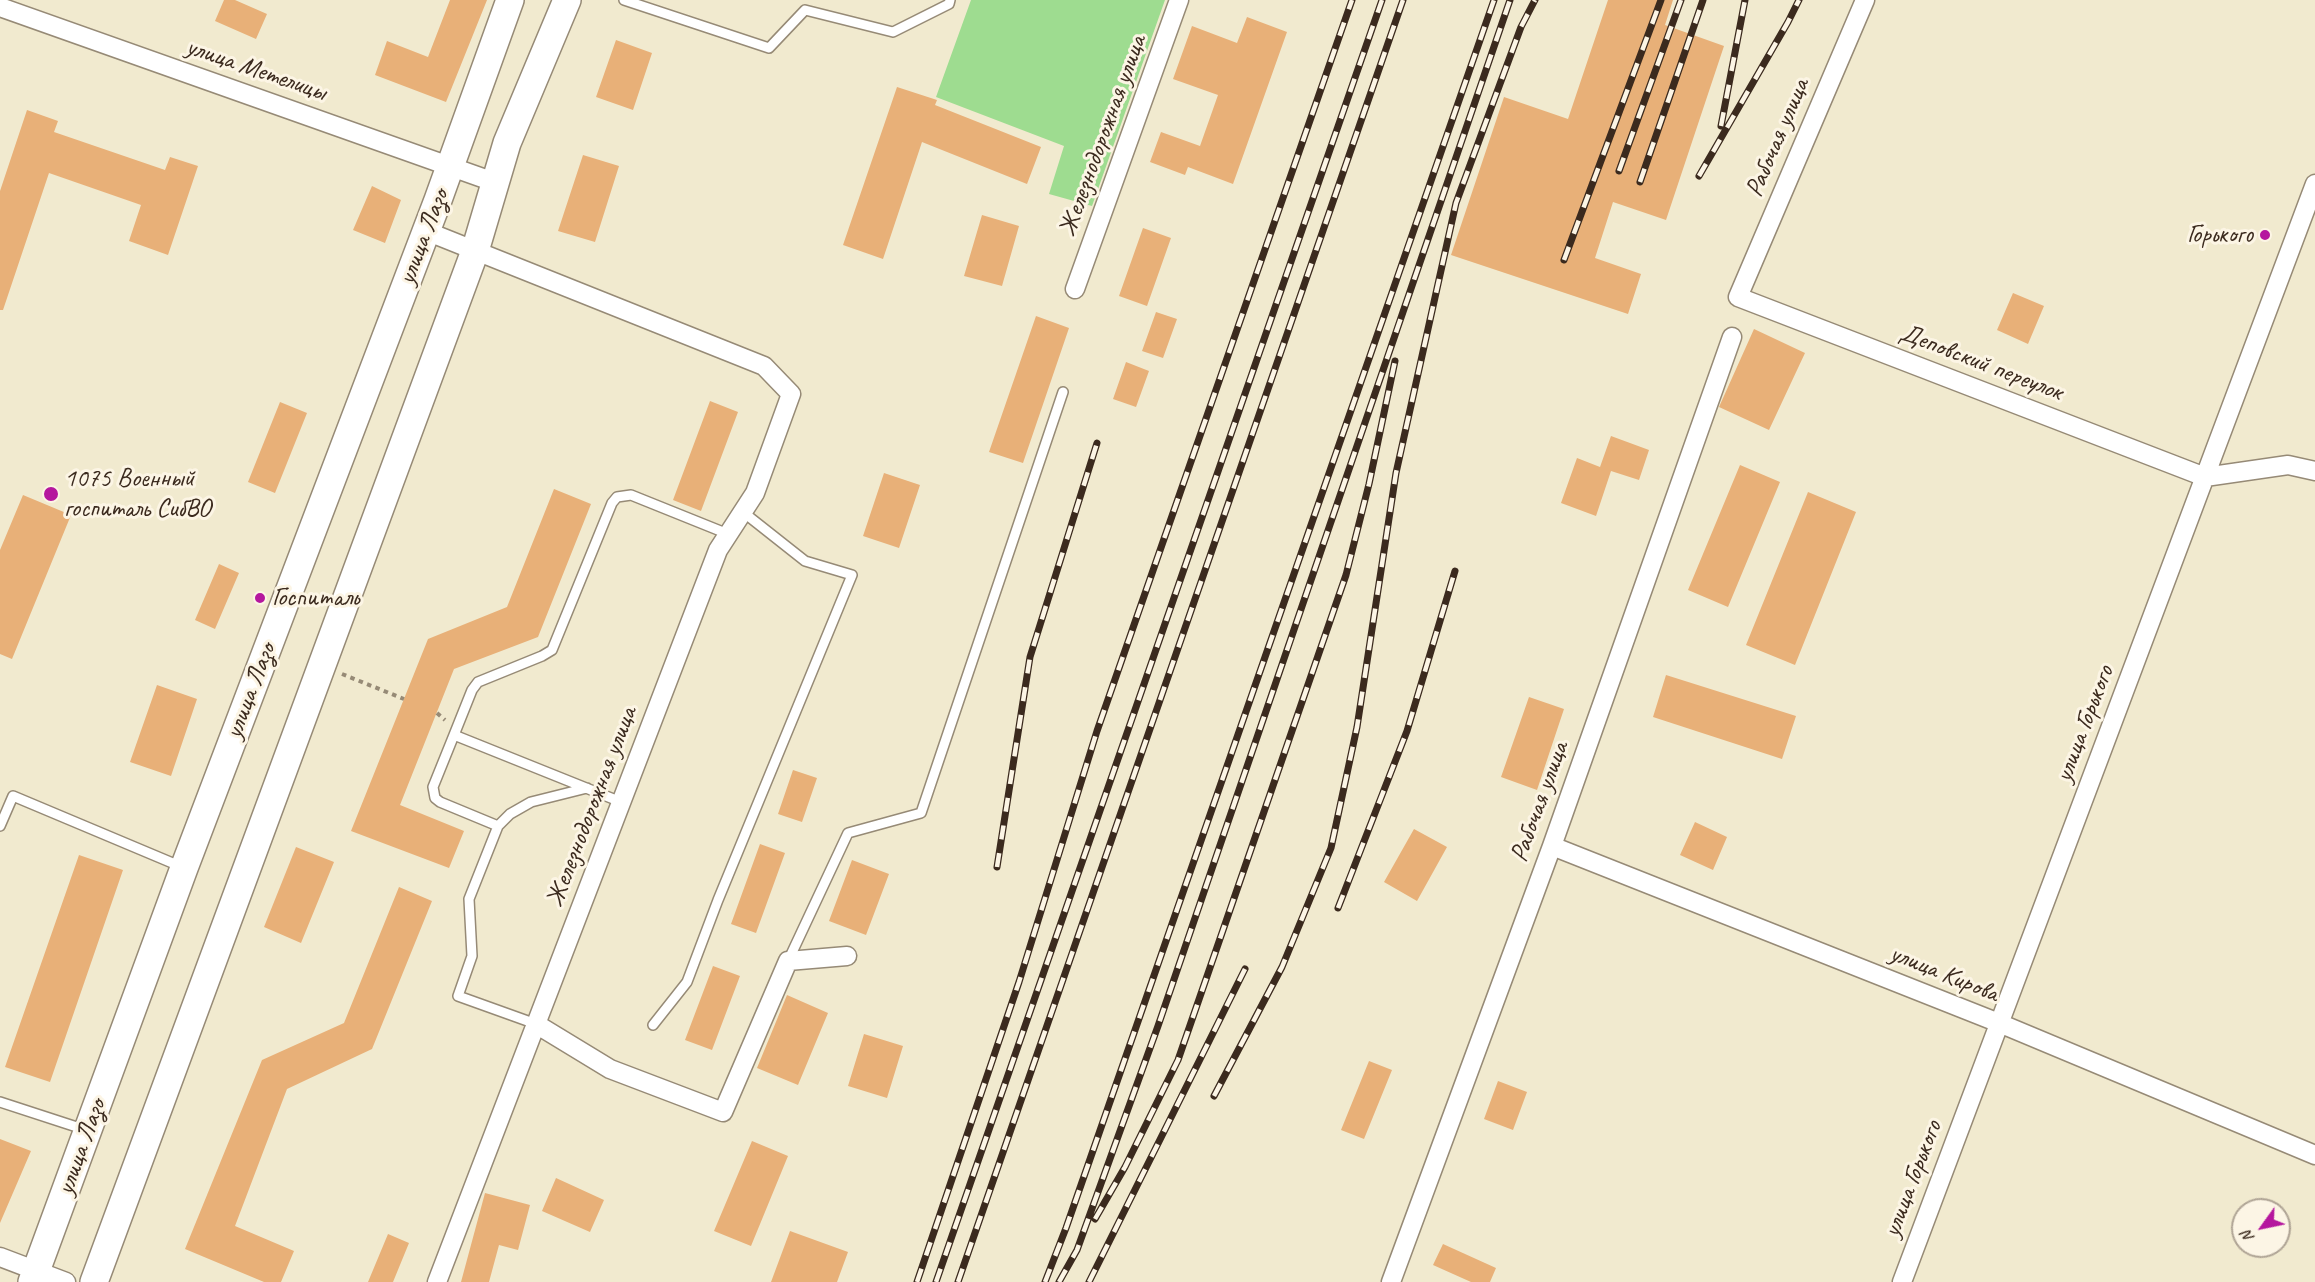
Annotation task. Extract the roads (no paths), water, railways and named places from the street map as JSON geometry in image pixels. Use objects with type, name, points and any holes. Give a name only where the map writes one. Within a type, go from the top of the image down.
[{"type":"street","name":"улица Лазо","points":[[34,1276],[184,868],[450,167],[510,0]]},
{"type":"street","points":[[94,1282],[475,250],[507,143],[567,0]]},
{"type":"street","name":"Железнодорожная улица","points":[[1075,289],[1179,0]]},
{"type":"street","name":"Рабочая улица","points":[[1738,297],[1865,0]]},
{"type":"street","name":"улица Метелицы","points":[[0,7],[495,182]]},
{"type":"street","name":"улица Горького","points":[[1902,1282],[2315,184]]},
{"type":"street","points":[[426,231],[475,250]]},
{"type":"street","name":"Железнодорожная улица","points":[[437,1282],[718,550],[755,493],[792,394],[764,366],[475,250]]},
{"type":"street","name":"Деповский переулок","points":[[1738,297],[2205,477]]},
{"type":"street","name":"Рабочая улица","points":[[1391,1282],[1552,846],[1732,337]]},
{"type":"street","points":[[2205,477],[2288,465],[2315,471]]},
{"type":"street","name":"улица Кирова","points":[[1552,846],[1999,1023],[2315,1155]]},
{"type":"street","points":[[536,1024],[610,1069],[723,1112],[788,961],[847,956]]},
{"type":"street","points":[[0,1257],[34,1276],[66,1282]]},
{"type":"lane","points":[[624,0],[769,48],[805,10],[893,32],[949,3],[950,0]]},
{"type":"lane","points":[[788,961],[848,833],[921,813],[1063,392]]},
{"type":"lane","points":[[498,826],[440,802],[435,798],[433,787],[472,690],[478,682],[552,650],[612,503],[617,497],[631,495],[728,534]]},
{"type":"lane","points":[[653,1025],[687,982],[718,900],[852,574],[805,561],[743,512]]},
{"type":"lane","points":[[454,735],[621,802]]},
{"type":"lane","points":[[536,1024],[458,996],[472,956],[469,899],[498,826],[510,814],[531,802],[587,788]]},
{"type":"lane","points":[[0,826],[14,796],[184,868]]},
{"type":"lane","points":[[0,1102],[89,1131]]},
{"type":"railway","points":[[917,1282],[1019,982],[1097,731],[1352,0]]},
{"type":"railway","points":[[936,1282],[1382,0]]},
{"type":"railway","points":[[958,1282],[1403,0]]},
{"type":"railway","points":[[1045,1282],[1066,1228],[1494,0]]},
{"type":"railway","points":[[1059,1282],[1077,1250],[1158,1026],[1510,0]]},
{"type":"railway","points":[[1214,1096],[1282,967],[1331,848],[1357,727],[1396,473],[1456,203],[1521,27],[1535,0]]},
{"type":"railway","points":[[1564,260],[1661,0]]},
{"type":"railway","points":[[1619,171],[1681,0]]},
{"type":"railway","points":[[1640,182],[1703,0]]},
{"type":"railway","points":[[1721,126],[1745,0]]},
{"type":"railway","points":[[1699,176],[1799,0]]},
{"type":"railway","points":[[1095,1219],[1125,1167],[1178,1060],[1346,575],[1369,484],[1395,361]]},
{"type":"railway","points":[[997,867],[1030,657],[1097,443]]},
{"type":"railway","points":[[1338,908],[1407,731],[1455,571]]},
{"type":"railway","points":[[1089,1282],[1245,969]]},
{"type":"place","name":"Горького","points":[[2265,235]]},
{"type":"place","name":"1075 Военный госпиталь СибВО","points":[[51,494]]},
{"type":"place","name":"Госпиталь","points":[[260,598]]}]
